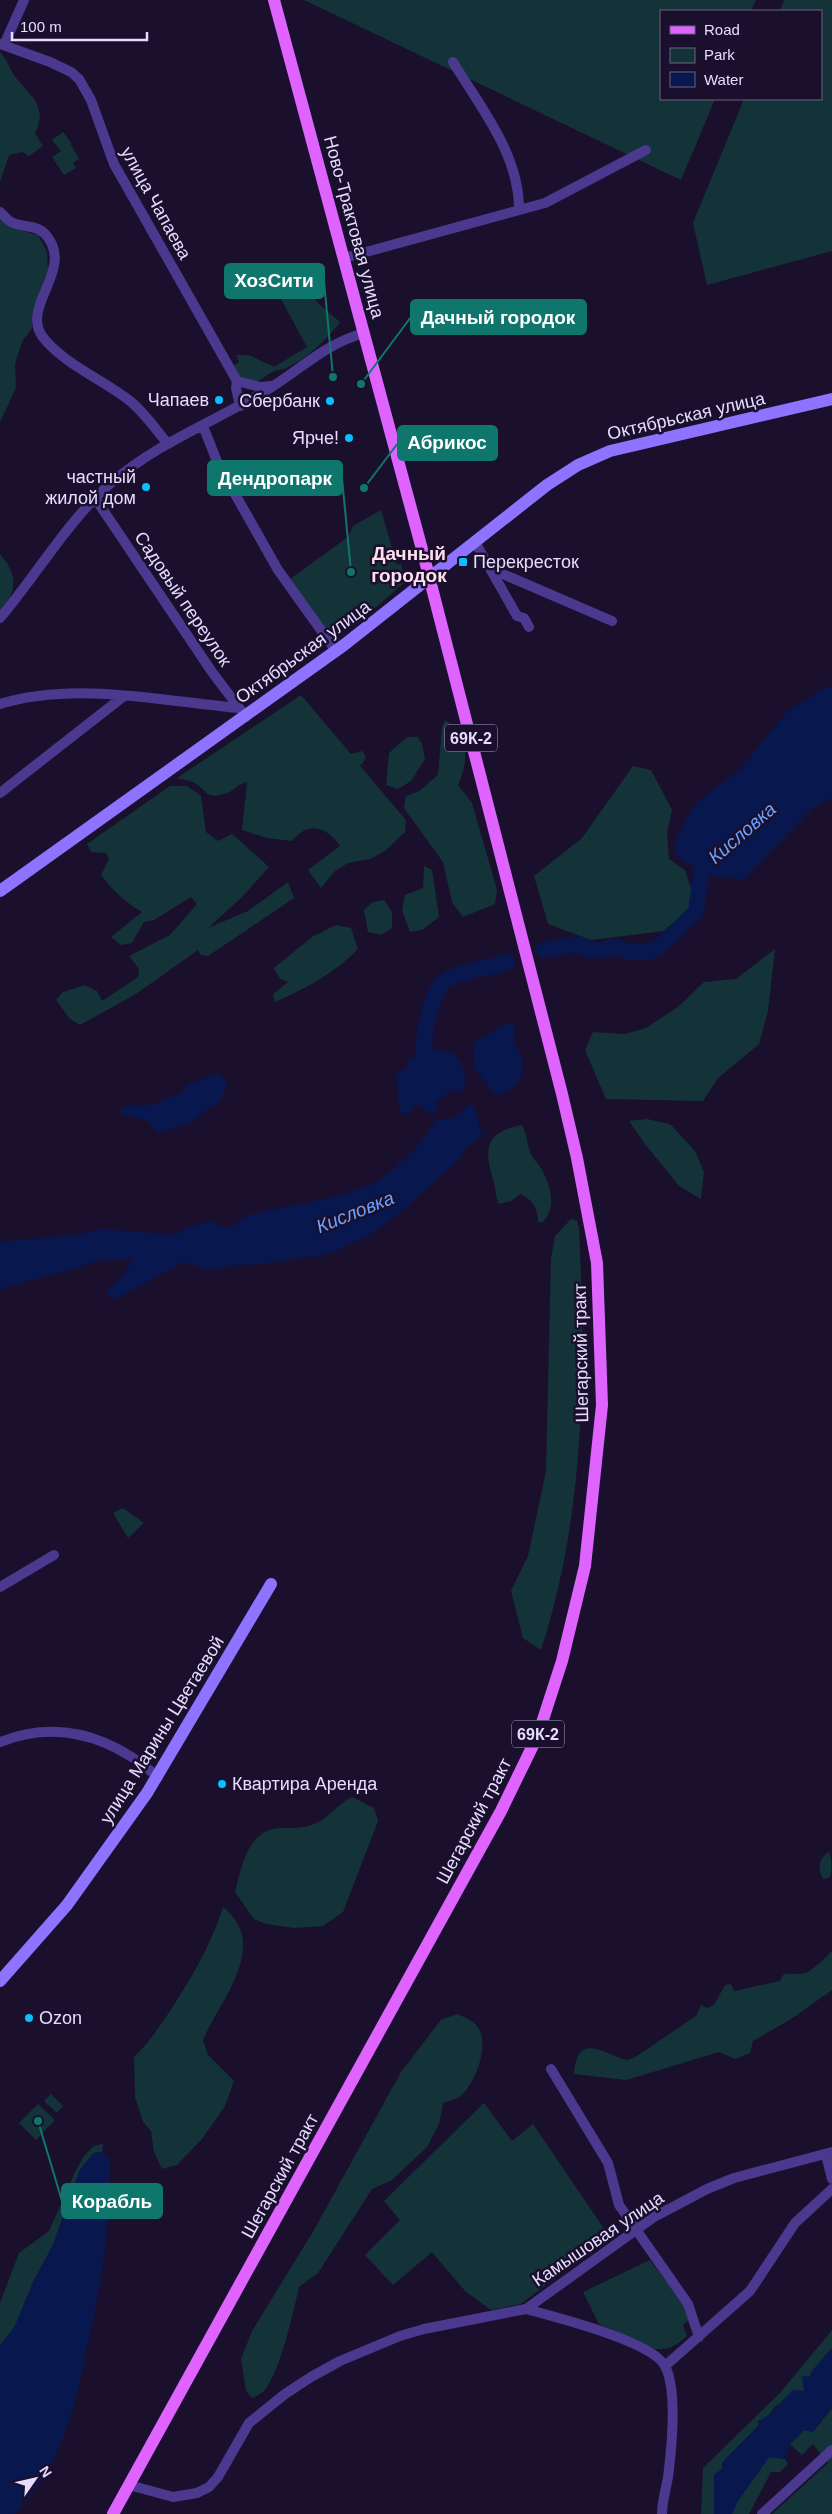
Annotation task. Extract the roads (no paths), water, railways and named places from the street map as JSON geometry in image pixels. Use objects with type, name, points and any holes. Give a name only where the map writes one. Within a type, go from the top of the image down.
[{"type":"main road","name":"Ново-Трактовая улица","points":[[274,0],[430,579]]},
{"type":"main road","name":"Шегарский тракт","points":[[113,2514],[501,1811],[538,1735],[562,1660],[585,1566],[602,1405],[597,1263],[575,1149],[430,579]]},
{"type":"street","points":[[2,44],[24,0]]},
{"type":"street","name":"улица Чапаева","points":[[2,44],[50,62],[71,72],[79,79],[91,100],[114,164],[237,381]]},
{"type":"street","points":[[453,62],[509,156],[519,191],[519,209]]},
{"type":"street","points":[[344,258],[545,203],[646,150]]},
{"type":"street","points":[[0,212],[11,222],[39,228],[50,240],[53,249],[53,274],[39,306],[38,322],[41,334],[56,349],[130,401],[146,416],[168,444]]},
{"type":"street","points":[[0,618],[96,498],[129,469],[168,444],[240,406],[336,342],[364,333]]},
{"type":"street","points":[[240,406],[236,388],[237,381],[260,388],[274,385]]},
{"type":"street","name":"Октябрьская улица","points":[[0,891],[242,712],[336,652],[547,485],[578,465],[610,450],[831,401]]},
{"type":"street","points":[[202,426],[218,464],[278,570],[336,652]]},
{"type":"street","name":"Садовый переулок","points":[[96,498],[207,665],[242,712]]},
{"type":"street","points":[[475,542],[517,616],[524,618],[529,627]]},
{"type":"street","points":[[491,569],[612,621]]},
{"type":"street","points":[[0,704],[49,694],[81,694],[124,696],[242,712]]},
{"type":"street","points":[[0,793],[124,696]]},
{"type":"street","points":[[0,1587],[54,1555]]},
{"type":"street","name":"улица Марины Цветаевой","points":[[0,1981],[67,1904],[97,1865],[158,1777],[190,1718],[271,1584]]},
{"type":"street","points":[[0,1742],[14,1737],[46,1732],[82,1735],[116,1747],[158,1777]]},
{"type":"street","points":[[551,2069],[608,2163],[619,2205],[688,2304],[699,2337]]},
{"type":"street","points":[[829,2153],[832,2179]]},
{"type":"street","name":"Камышовая улица","points":[[526,2309],[635,2230],[706,2189],[734,2178],[829,2153]]},
{"type":"street","points":[[665,2366],[750,2290],[795,2223],[832,2189]]},
{"type":"street","points":[[129,2485],[173,2497],[197,2493],[209,2486],[218,2477],[249,2423],[285,2394],[311,2377],[348,2358],[400,2336],[424,2329],[526,2309],[601,2332],[645,2349],[657,2356],[665,2366],[671,2382],[671,2421],[669,2470],[663,2497],[662,2514]]},
{"type":"street","points":[[762,2514],[832,2450]]},
{"type":"water","points":[[832,684],[832,797],[811,810],[743,880],[701,873],[677,856],[674,841],[696,803],[741,768],[787,711]]},
{"type":"water","points":[[513,1023],[515,1029],[514,1042],[522,1058],[522,1073],[520,1079],[509,1091],[500,1095],[493,1092],[474,1067],[474,1043],[501,1026]]},
{"type":"water","points":[[426,1027],[431,1033],[432,1048],[451,1053],[459,1060],[464,1070],[465,1087],[463,1092],[453,1090],[436,1103],[437,1109],[434,1116],[417,1104],[413,1106],[411,1114],[400,1113],[396,1076],[408,1066],[406,1061],[411,1057],[415,1057],[418,1053],[414,1042]]},
{"type":"water","points":[[220,1073],[227,1085],[224,1094],[220,1101],[196,1118],[192,1124],[185,1124],[159,1133],[146,1120],[123,1115],[120,1111],[132,1106],[157,1103],[180,1094],[188,1084]]},
{"type":"water","points":[[471,1104],[474,1107],[483,1135],[467,1147],[456,1162],[400,1213],[368,1236],[329,1254],[263,1264],[234,1265],[209,1270],[184,1262],[117,1298],[110,1298],[107,1290],[123,1275],[130,1265],[131,1244],[123,1246],[104,1258],[74,1269],[0,1289],[0,1242],[81,1234],[100,1229],[176,1235],[187,1227],[213,1221],[223,1227],[230,1227],[249,1215],[335,1197],[379,1180],[411,1152],[426,1135],[435,1119],[450,1119]]},
{"type":"water","points":[[102,2152],[110,2159],[109,2205],[105,2250],[94,2317],[71,2415],[61,2445],[36,2487],[15,2514],[0,2514],[0,2346],[15,2326],[34,2280],[53,2245],[80,2170],[94,2153]]},
{"type":"water","points":[[832,2348],[832,2408],[813,2432],[804,2430],[790,2444],[785,2459],[769,2457],[737,2502],[732,2514],[714,2514],[714,2475],[723,2468],[722,2463],[759,2425],[758,2421],[772,2412],[793,2390],[804,2391],[802,2376],[811,2377],[812,2371]]},
{"type":"waterway","name":"Кисловка","points":[[544,950],[578,944],[591,951],[618,947],[628,952],[648,952],[658,948],[696,912],[701,873],[705,861],[712,854]]},
{"type":"waterway","name":"Кисловка","points":[[423,1049],[433,1000],[443,983],[457,975],[507,962]]},
{"type":"waterway","name":"Кисловка","points":[[92,1253],[155,1250]]},
{"type":"place","name":"ХозСити","points":[[333,377]]},
{"type":"place","name":"Дачный городок","points":[[361,384]]},
{"type":"place","name":"Чапаев","points":[[219,400]]},
{"type":"place","name":"Сбербанк","points":[[330,401]]},
{"type":"place","name":"Ярче!","points":[[349,438]]},
{"type":"place","name":"частный жилой дом","points":[[146,487]]},
{"type":"place","name":"Абрикос","points":[[364,488]]},
{"type":"place","name":"Перекресток","points":[[463,562]]},
{"type":"place","name":"Дендропарк","points":[[351,572]]},
{"type":"place","name":"Квартира Аренда","points":[[222,1784]]},
{"type":"place","name":"Ozon","points":[[29,2018]]},
{"type":"place","name":"Корабль","points":[[38,2121]]},
{"type":"district","name":"Дачный городок","points":[[409,564]]}]
